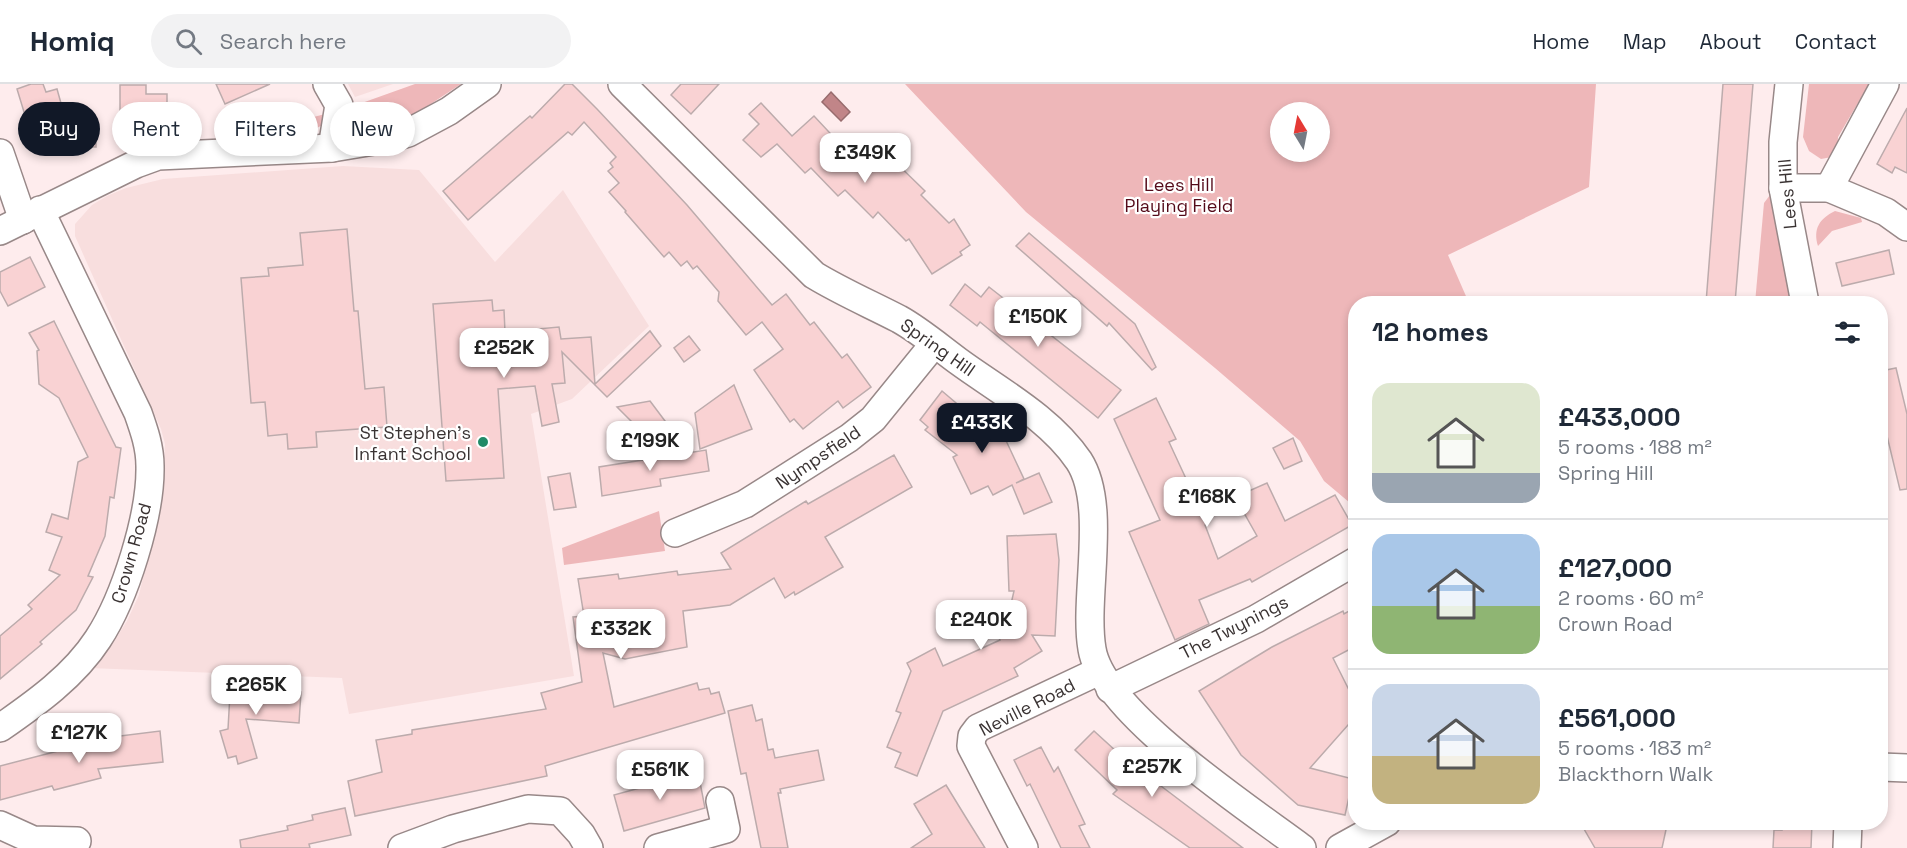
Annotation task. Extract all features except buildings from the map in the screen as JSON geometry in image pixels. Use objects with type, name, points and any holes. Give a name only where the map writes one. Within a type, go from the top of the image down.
[{"type":"street","points":[[327,84],[337,102]]},
{"type":"street","points":[[415,129],[449,111],[487,84]]},
{"type":"street","name":"Spring Hill","points":[[622,84],[814,275],[843,293],[901,320],[1057,433],[1080,464],[1090,494],[1093,538],[1089,629],[1092,652],[1104,680],[1127,709],[1169,747],[1302,848]]},
{"type":"street","name":"Lees Hill","points":[[1789,84],[1783,142],[1784,188],[1804,296]]},
{"type":"street","points":[[1829,188],[1885,84]]},
{"type":"street","points":[[21,220],[136,164],[158,156],[330,148]]},
{"type":"street","name":"Crown Road","points":[[0,153],[21,220],[138,413],[147,440],[150,467],[146,511],[117,605],[97,641],[70,672],[42,698],[0,728]]},
{"type":"street","points":[[1784,188],[1829,188],[1886,212],[1907,227]]},
{"type":"street","name":"Nympsfield","points":[[675,533],[745,504],[849,438],[873,419],[934,344]]},
{"type":"street","name":"The Twynings","points":[[1104,680],[1256,619],[1348,566]]},
{"type":"street","name":"Neville Road","points":[[1024,848],[971,746],[972,736],[978,728],[1104,680]]},
{"type":"street","points":[[1888,767],[1907,768]]},
{"type":"street","points":[[658,848],[729,838],[720,801]]},
{"type":"street","points":[[402,848],[453,829],[528,809],[560,812],[581,834],[589,848]]},
{"type":"street","points":[[0,825],[33,840],[77,841]]},
{"type":"street","points":[[1340,848],[1373,830]]},
{"type":"street","points":[[1846,848],[1847,830]]},
{"type":"shaded area","points":[[348,84],[393,84],[355,97]]},
{"type":"shaded area","points":[[831,92],[850,112],[841,121],[822,102]]},
{"type":"shaded area","points":[[343,166],[419,170],[495,262],[563,190],[649,326],[572,399],[531,414],[574,676],[349,714],[342,678],[89,668],[113,643],[127,621],[139,595],[163,493],[165,444],[161,429],[75,236],[75,224],[92,205],[107,196],[126,188],[163,179]]},
{"type":"green space","points":[[415,84],[461,84],[415,114],[415,102],[365,102]]},
{"type":"green space","name":"Lees Hill Playing Field","points":[[905,84],[1596,84],[1589,187],[1448,255],[1466,296],[1348,296],[1348,501],[1324,481],[1300,441],[1026,212]]},
{"type":"green space","points":[[1809,84],[1869,84],[1838,137],[1837,156],[1821,159],[1809,151],[1803,137]]},
{"type":"green space","points":[[329,113],[324,124],[318,127],[318,116]]},
{"type":"green space","points":[[1770,195],[1792,296],[1756,296],[1764,203]]},
{"type":"green space","points":[[1835,211],[1861,218],[1862,222],[1832,231],[1818,246],[1816,234],[1819,225],[1825,217]]},
{"type":"green space","points":[[659,511],[665,551],[564,565],[562,548]]},
{"type":"place","name":"St Stephen's Infant School","points":[[483,442]]}]
